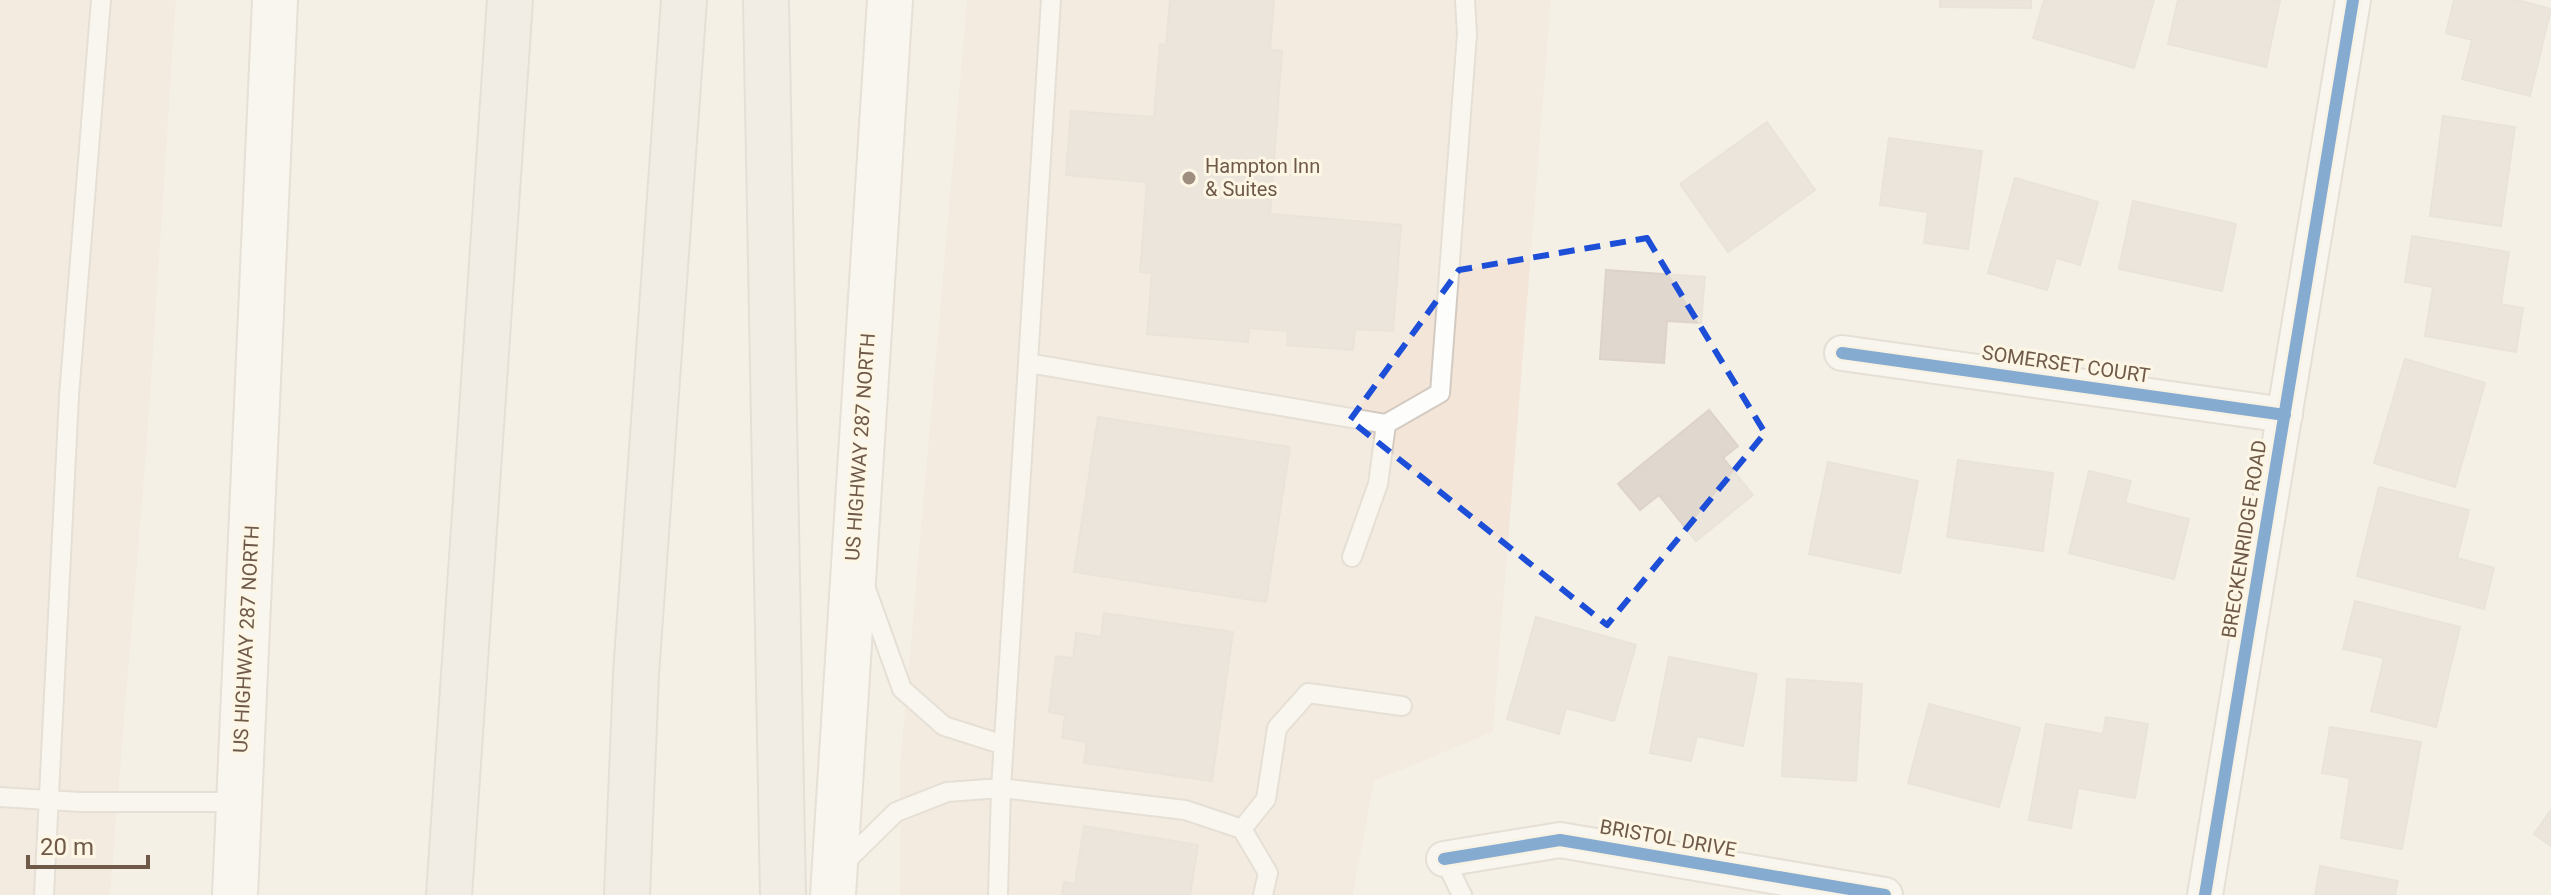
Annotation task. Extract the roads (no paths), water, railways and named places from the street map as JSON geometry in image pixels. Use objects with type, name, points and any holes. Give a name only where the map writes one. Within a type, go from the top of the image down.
[{"type":"highway","points":[[449,895],[510,0]]},
{"type":"highway","points":[[627,895],[636,674],[684,0]]},
{"type":"highway","points":[[766,0],[783,895]]},
{"type":"main road","name":"US HIGHWAY 287 NORTH","points":[[235,895],[275,0]]},
{"type":"main road","name":"US HIGHWAY 287 NORTH","points":[[833,885],[890,0]]},
{"type":"street","name":"BRECKENRIDGE ROAD","points":[[2205,895],[2353,0]]},
{"type":"street","name":"SOMERSET COURT","points":[[1842,353],[2285,415]]},
{"type":"street","name":"BRISTOL DRIVE","points":[[1444,859],[1560,840],[1885,895]]},
{"type":"lane","points":[[44,895],[46,799],[69,396],[101,0]]},
{"type":"lane","points":[[998,895],[1001,788],[1051,0]]},
{"type":"lane","points":[[1028,363],[1386,424],[1440,393],[1467,34],[1465,0]]},
{"type":"lane","points":[[1352,557],[1378,484],[1386,424]]},
{"type":"lane","points":[[854,551],[902,689],[944,726],[1004,745]]},
{"type":"lane","points":[[1242,829],[1266,799],[1277,728],[1308,693],[1402,706]]},
{"type":"lane","points":[[833,885],[896,812],[947,792],[1001,788],[1185,810],[1242,829],[1268,873],[1263,895]]},
{"type":"lane","points":[[0,797],[239,802]]},
{"type":"lane","points":[[1444,859],[1462,895]]},
{"type":"place","name":"Hampton Inn & Suites","points":[[1189,178]]}]
